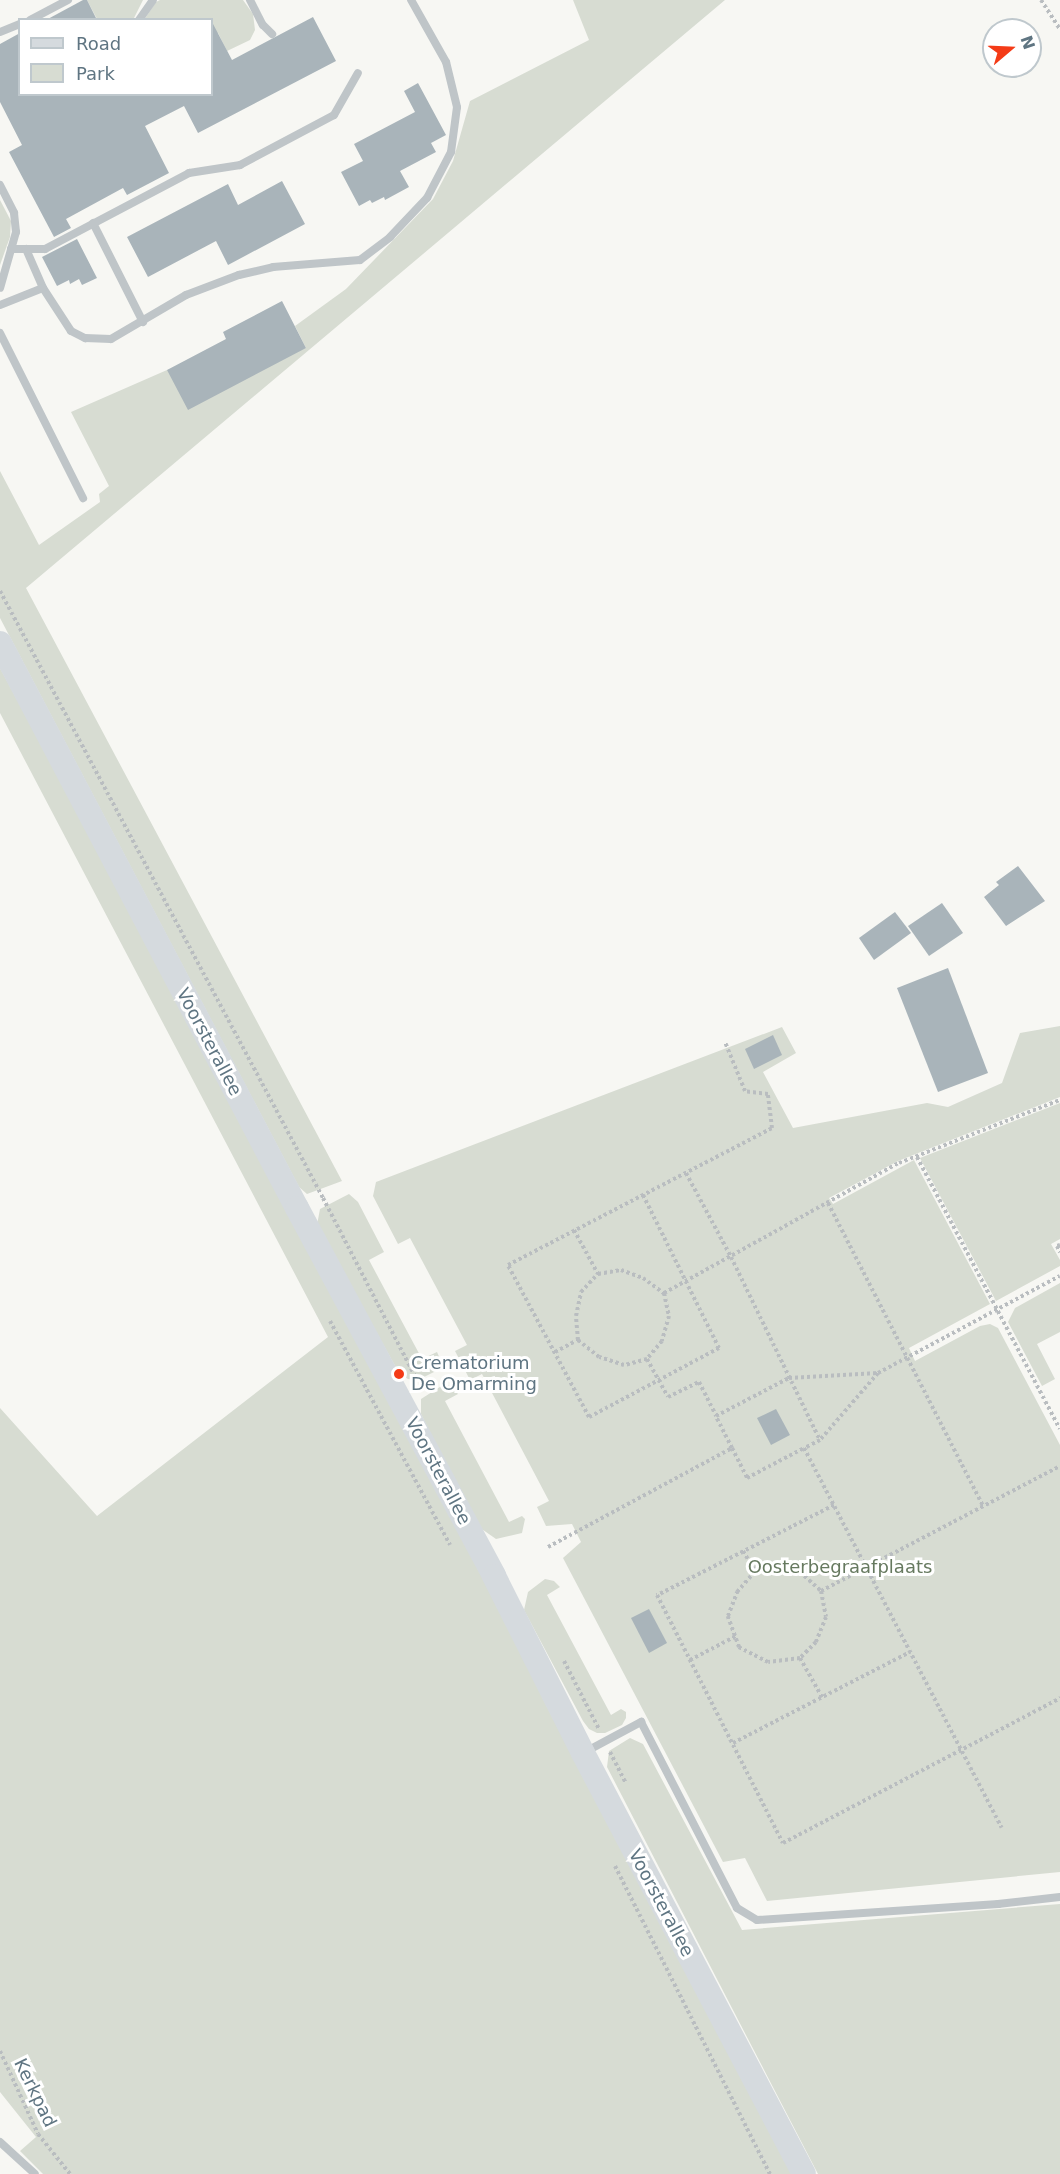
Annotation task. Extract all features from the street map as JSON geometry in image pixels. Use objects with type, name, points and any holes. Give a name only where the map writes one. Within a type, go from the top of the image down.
[{"type":"main road","name":"Voorsterallee","points":[[0,643],[302,1219],[494,1576],[583,1753],[804,2174]]},
{"type":"lane","points":[[34,18],[68,0]]},
{"type":"lane","points":[[140,18],[153,0]]},
{"type":"lane","points":[[250,0],[263,25],[272,34]]},
{"type":"lane","points":[[26,249],[43,288],[71,331],[85,338],[111,339],[186,295],[239,275],[273,267],[360,260],[390,237],[427,198],[451,152],[457,107],[446,62],[411,0]]},
{"type":"lane","points":[[0,32],[18,25]]},
{"type":"lane","points":[[11,249],[45,249],[189,173],[240,165],[334,115],[358,73]]},
{"type":"lane","points":[[0,186],[14,213],[16,232],[0,288]]},
{"type":"lane","points":[[93,224],[143,322]]},
{"type":"lane","points":[[0,305],[43,288]]},
{"type":"lane","points":[[0,333],[83,498]]},
{"type":"lane","points":[[583,1753],[641,1722],[737,1908],[757,1920],[998,1904],[1060,1897]]},
{"type":"lane","points":[[0,2142],[36,2174]]},
{"type":"path","points":[[1041,0],[1060,29]]},
{"type":"path","points":[[642,1195],[719,1348],[589,1417],[508,1264],[772,1128],[768,1094],[745,1091],[725,1042]]},
{"type":"path","points":[[664,1293],[917,1156],[1060,1100]]},
{"type":"path","points":[[917,1156],[1060,1429]]},
{"type":"path","points":[[686,1173],[731,1257],[820,1440]]},
{"type":"path","points":[[828,1203],[983,1506]]},
{"type":"path","points":[[574,1230],[597,1274]]},
{"type":"path","points":[[1060,1245],[1057,1246],[1060,1252]]},
{"type":"path","points":[[621,1270],[644,1278],[664,1293],[669,1316],[662,1341],[647,1359],[624,1365],[599,1357],[578,1340],[576,1316],[581,1292],[597,1274],[621,1270]]},
{"type":"path","points":[[647,1359],[668,1397],[699,1382],[747,1478],[820,1440],[878,1373],[1060,1276]]},
{"type":"path","points":[[328,1318],[454,1553]]},
{"type":"path","points":[[555,1352],[578,1340]]},
{"type":"path","points":[[716,1416],[789,1378],[878,1373]]},
{"type":"path","points":[[548,1547],[732,1448]]},
{"type":"path","points":[[804,1448],[1002,1828]]},
{"type":"path","points":[[821,1591],[1060,1466]]},
{"type":"path","points":[[834,1505],[657,1595],[783,1843],[1060,1698]]},
{"type":"path","points":[[743,1551],[755,1571]]},
{"type":"path","points":[[778,1566],[800,1572],[821,1591],[826,1617],[816,1642],[800,1658],[768,1662],[740,1647],[728,1616],[737,1592],[755,1571],[778,1566]]},
{"type":"path","points":[[690,1660],[736,1636]]},
{"type":"path","points":[[733,1743],[910,1652]]},
{"type":"path","points":[[800,1658],[822,1697]]},
{"type":"path","points":[[615,1865],[770,2174]]},
{"type":"path","name":"Kerkpad","points":[[0,2051],[38,2134],[70,2174]]},
{"type":"green space","points":[[87,0],[143,0],[134,18],[96,18]]},
{"type":"green space","points":[[160,0],[243,0],[253,14],[255,30],[250,40],[227,51],[218,33],[213,36],[213,18],[145,18],[156,2]]},
{"type":"green space","points":[[573,0],[725,0],[26,588],[342,1181],[307,1194],[299,1187],[0,618],[0,471],[39,545],[100,502],[99,494],[109,486],[71,412],[167,370],[306,348],[295,326],[346,289],[433,199],[453,161],[470,101],[589,40]]},
{"type":"green space","points":[[0,200],[11,221],[10,237],[0,265]]},
{"type":"green space","points":[[0,668],[583,1753],[796,2174],[43,2174],[20,2151],[36,2137],[0,2092],[0,1408],[97,1516],[328,1337],[0,713]]},
{"type":"green space","name":"Oosterbegraafplaats","points":[[1060,1026],[1060,1097],[898,1161],[829,1198],[833,1204],[914,1160],[990,1304],[909,1348],[915,1361],[980,1326],[990,1324],[998,1328],[1060,1445],[1060,1872],[767,1901],[745,1858],[723,1862],[563,1558],[581,1542],[572,1524],[546,1526],[537,1507],[549,1501],[482,1374],[470,1380],[455,1351],[467,1345],[410,1238],[398,1244],[373,1196],[376,1182],[782,1027],[796,1053],[763,1072],[793,1128],[927,1103],[948,1107],[1002,1083],[1020,1033]]},
{"type":"green space","points":[[1060,1103],[1060,1239],[1051,1244],[1060,1260],[1060,1266],[996,1301],[920,1158]]},
{"type":"green space","points":[[349,1194],[358,1202],[384,1252],[369,1260],[422,1359],[437,1352],[441,1361],[434,1372],[418,1380],[408,1379],[399,1373],[317,1225],[320,1209]]},
{"type":"green space","points":[[1060,1283],[1060,1332],[1037,1344],[1055,1379],[1042,1386],[1008,1322],[1015,1308]]},
{"type":"green space","points":[[443,1385],[450,1385],[458,1394],[445,1401],[509,1522],[522,1516],[525,1519],[522,1533],[496,1539],[476,1525],[421,1414],[421,1399]]},
{"type":"green space","points":[[545,1579],[554,1581],[560,1587],[547,1595],[611,1715],[621,1709],[626,1712],[622,1725],[605,1733],[597,1733],[589,1729],[583,1721],[524,1610],[528,1592]]},
{"type":"green space","points":[[630,1738],[643,1744],[742,1930],[1060,1904],[1060,2174],[818,2174],[607,1767],[609,1751]]},
{"type":"building","points":[[87,0],[96,18],[50,18]]},
{"type":"building","points":[[313,17],[336,61],[198,133],[184,106],[145,126],[169,173],[127,195],[123,188],[66,219],[71,228],[54,237],[9,152],[22,145],[0,102],[0,44],[18,34],[18,96],[213,96],[213,24],[232,60]]},
{"type":"building","points":[[418,83],[446,135],[431,143],[436,152],[400,171],[409,187],[385,200],[384,197],[372,203],[370,200],[359,206],[341,172],[363,161],[354,144],[415,112],[404,91]]},
{"type":"building","points":[[282,181],[305,224],[228,265],[216,241],[148,277],[127,237],[228,184],[238,205]]},
{"type":"building","points":[[77,239],[97,278],[82,285],[79,279],[70,284],[69,280],[57,286],[42,257]]},
{"type":"building","points":[[282,301],[306,348],[188,410],[167,370],[226,339],[223,332]]},
{"type":"building","points":[[1018,866],[1045,901],[1006,926],[984,897],[999,885],[996,882]]},
{"type":"building","points":[[942,903],[963,933],[929,956],[908,926]]},
{"type":"building","points":[[895,912],[911,933],[874,960],[859,938]]},
{"type":"building","points":[[948,968],[988,1073],[938,1092],[897,988]]},
{"type":"building","points":[[773,1035],[782,1055],[754,1069],[745,1049]]},
{"type":"building","points":[[776,1409],[790,1435],[771,1445],[757,1418]]},
{"type":"building","points":[[649,1609],[667,1643],[649,1653],[631,1618]]},
{"type":"place","name":"Crematorium De Omarming","points":[[399,1374]]}]
